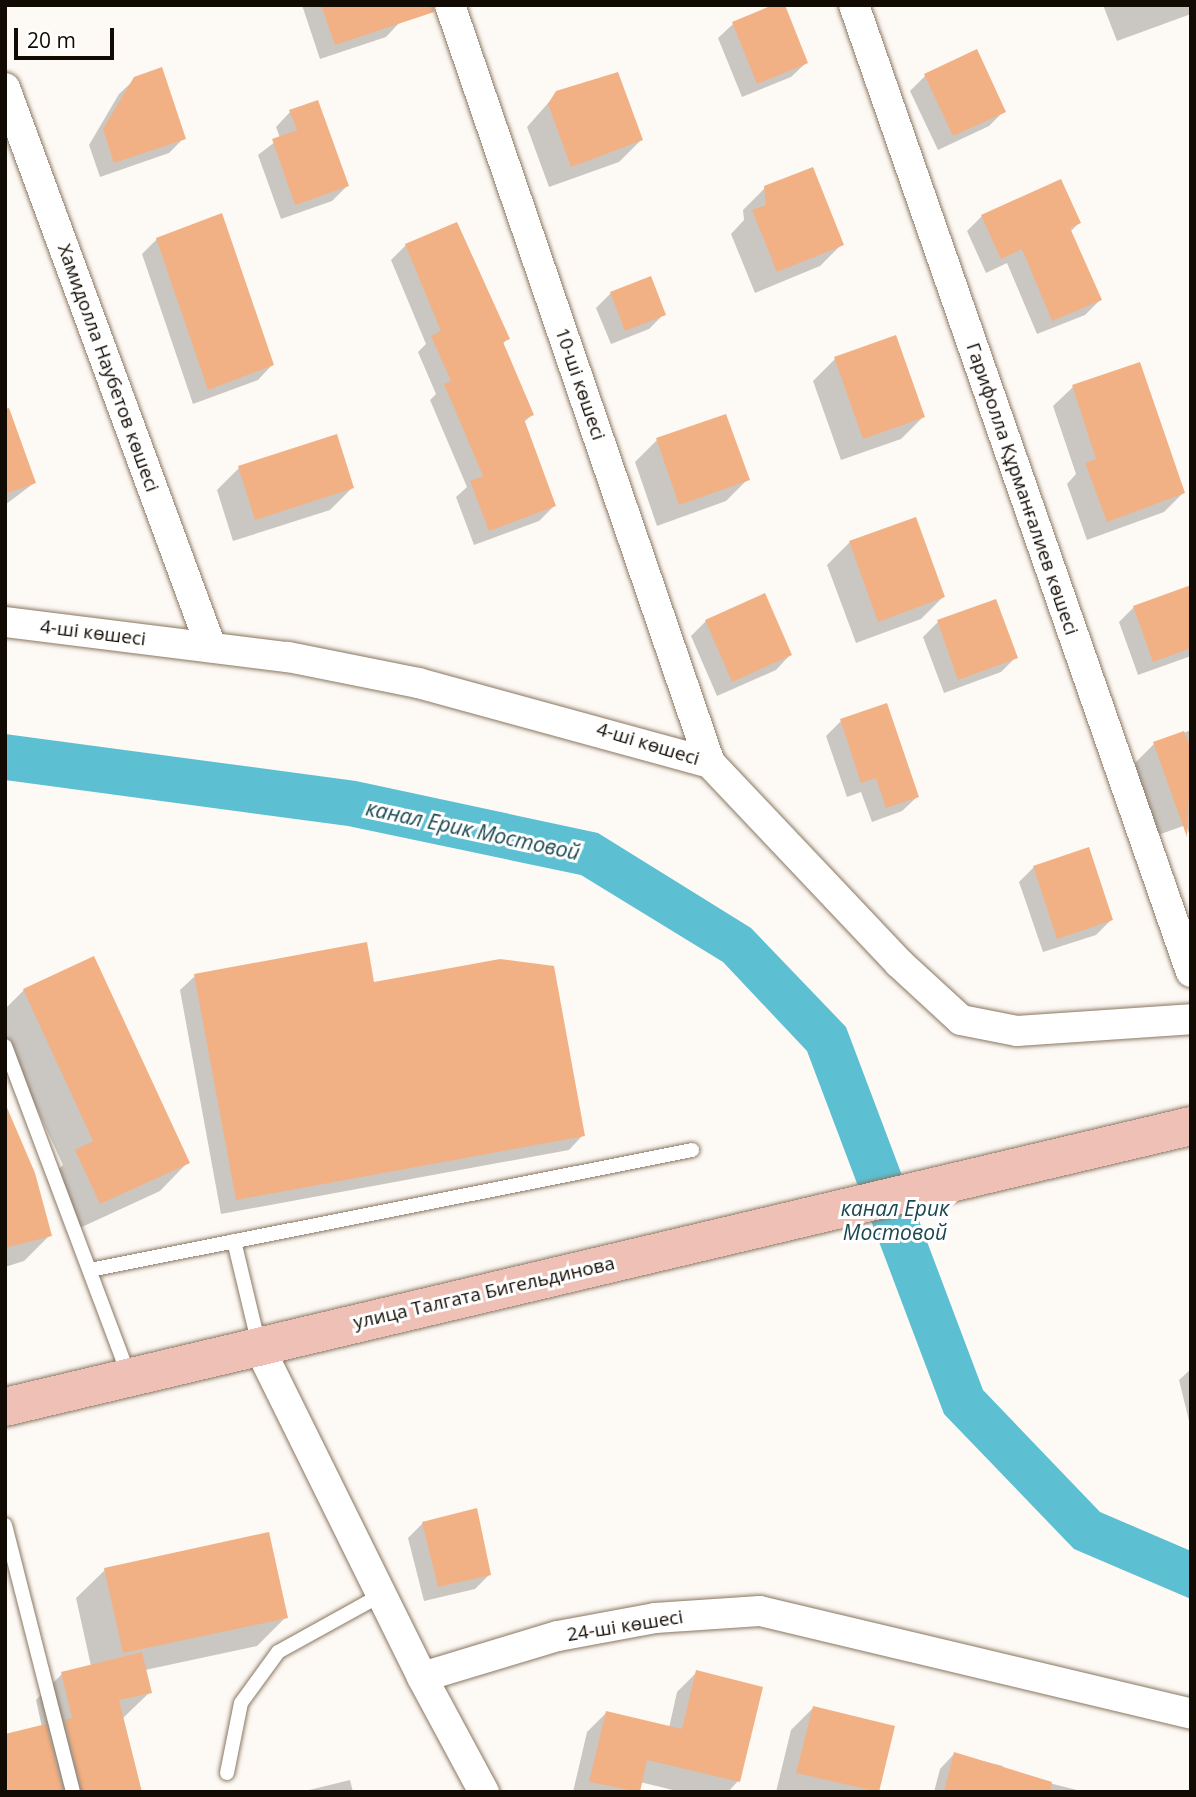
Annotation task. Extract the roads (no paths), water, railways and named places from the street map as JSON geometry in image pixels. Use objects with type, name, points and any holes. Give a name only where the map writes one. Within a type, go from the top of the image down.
[{"type":"main road","name":"улица Талгата Бигельдинова","points":[[5,1407],[1191,1126]]},
{"type":"street","name":"10-ші көшесі","points":[[450,5],[710,763]]},
{"type":"street","name":"Гарифолла Құрманғалиев көшесі","points":[[854,5],[1191,972]]},
{"type":"street","name":"Хамидолла Наубетов көшесі","points":[[5,88],[211,647]]},
{"type":"street","name":"4-ші көшесі","points":[[5,622],[211,647],[418,683],[710,763],[899,963],[961,1020],[1017,1031],[1191,1019]]},
{"type":"street","points":[[259,1347],[422,1677],[484,1792]]},
{"type":"street","name":"24-ші көшесі","points":[[422,1677],[558,1636],[655,1618],[760,1611],[1191,1714]]},
{"type":"lane","points":[[5,1046],[130,1377]]},
{"type":"lane","points":[[90,1270],[692,1150]]},
{"type":"lane","points":[[234,1241],[259,1347]]},
{"type":"lane","points":[[5,1525],[73,1792]]},
{"type":"lane","points":[[226,1773],[241,1703],[278,1652],[381,1595]]},
{"type":"water","name":"канал Ерик Мостовой","points":[[5,734],[356,781],[598,833],[751,928],[846,1027],[983,1390],[1100,1512],[1191,1551],[1191,1599],[1074,1549],[944,1414],[807,1051],[723,962],[581,875],[348,826],[5,780]]}]
